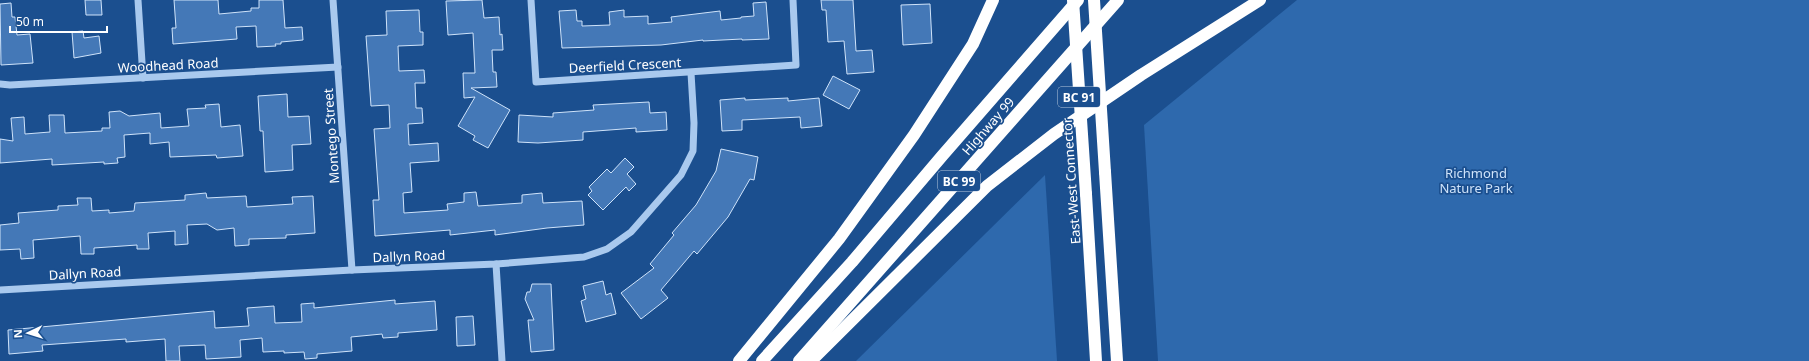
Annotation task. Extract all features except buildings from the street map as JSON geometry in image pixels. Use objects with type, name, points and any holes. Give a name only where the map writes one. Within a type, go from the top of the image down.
[{"type":"highway","points":[[739,361],[839,239],[914,135],[973,44],[993,0]]},
{"type":"highway","name":"East-West Connector","points":[[1073,0],[1096,361]]},
{"type":"highway","name":"Highway 99","points":[[762,361],[852,262],[1078,0]]},
{"type":"highway","name":"BC 91","points":[[1094,0],[1117,361]]},
{"type":"highway","name":"Highway 99","points":[[799,361],[1118,0]]},
{"type":"highway","points":[[811,361],[998,177],[1054,134],[1141,75],[1260,0]]},
{"type":"street","points":[[138,0],[143,78]]},
{"type":"street","name":"Montego Street","points":[[333,0],[352,270]]},
{"type":"street","name":"Deerfield Crescent","points":[[531,0],[536,82],[796,65],[793,0]]},
{"type":"street","name":"Woodhead Road","points":[[0,84],[10,85],[338,67]]},
{"type":"street","name":"Dallyn Road","points":[[0,290],[352,270],[496,264],[584,257],[607,249],[631,232],[681,175],[693,151],[694,123],[691,73]]},
{"type":"street","points":[[496,264],[502,361]]},
{"type":"green space","name":"Richmond Nature Park","points":[[1297,0],[1809,0],[1809,361],[1158,361],[1144,125]]},
{"type":"green space","points":[[1045,175],[1057,361],[856,361]]}]
